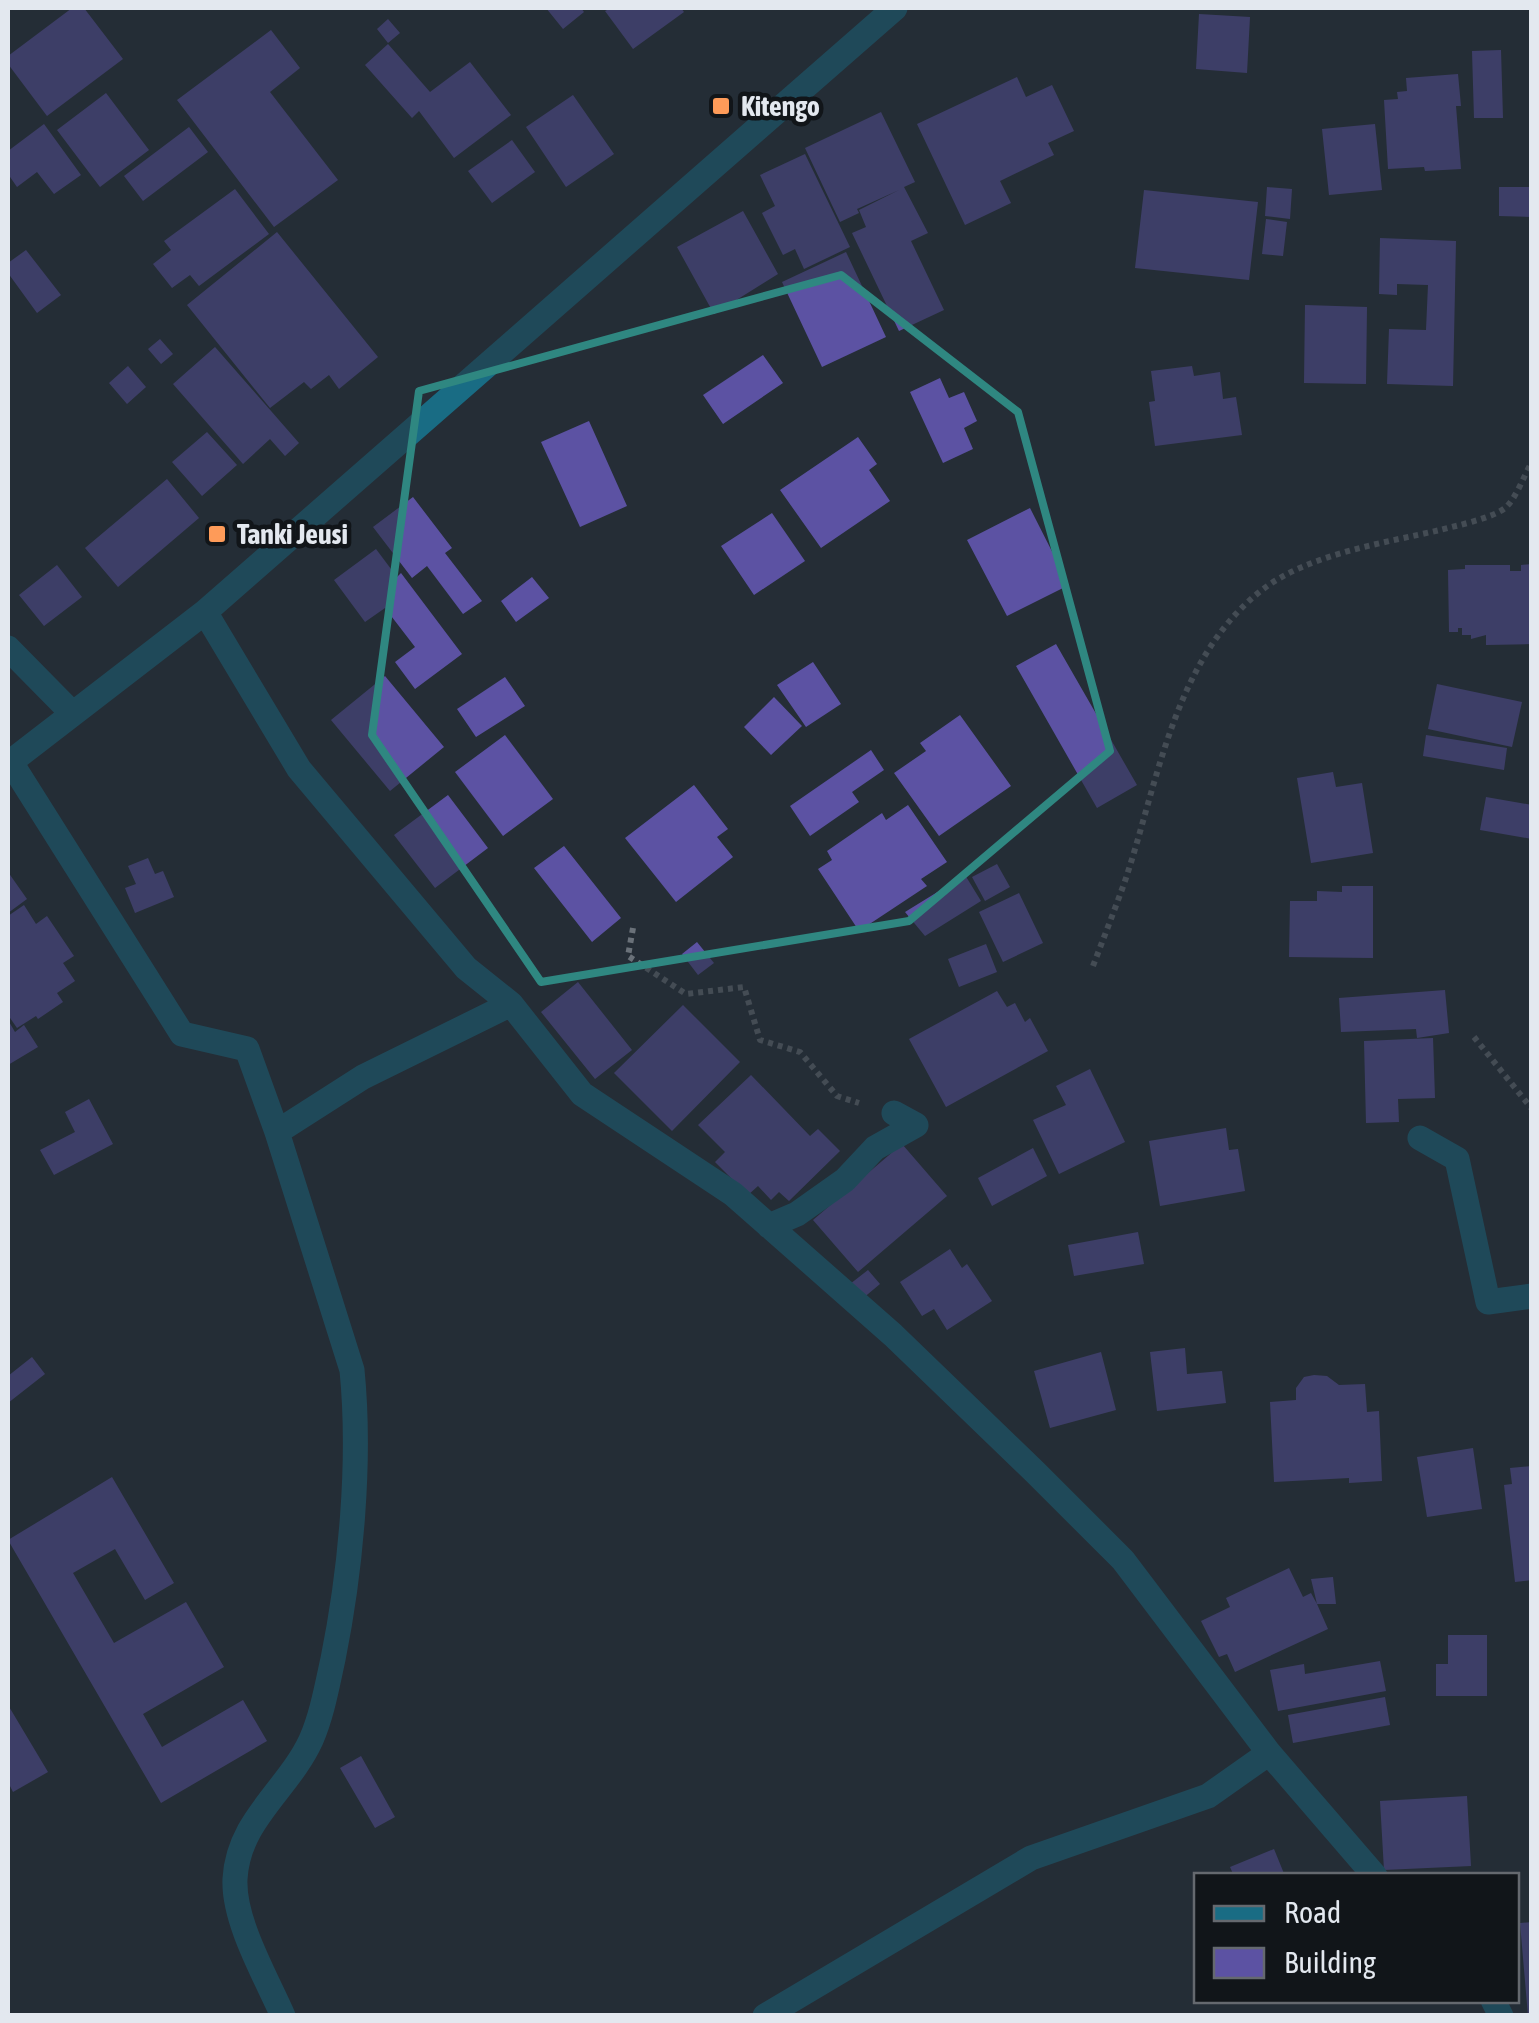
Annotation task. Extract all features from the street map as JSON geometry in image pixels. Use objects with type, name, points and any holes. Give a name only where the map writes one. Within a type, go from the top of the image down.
[{"type":"street","points":[[283,2016],[245,1930],[235,1882],[241,1849],[256,1817],[310,1742],[329,1677],[345,1598],[356,1407],[352,1370],[247,1049],[182,1034],[9,762],[205,612],[885,11]]},
{"type":"street","points":[[205,612],[299,769],[466,968],[511,1004],[582,1094],[732,1194],[893,1335],[1123,1560],[1269,1753],[1372,1873]]},
{"type":"street","points":[[8,648],[72,713]]},
{"type":"street","points":[[277,1132],[362,1077],[511,1004]]},
{"type":"street","points":[[769,1226],[797,1214],[845,1180],[875,1148],[916,1125],[894,1112]]},
{"type":"street","points":[[1420,1138],[1457,1159],[1488,1302],[1532,1296]]},
{"type":"street","points":[[765,2016],[1031,1858],[1208,1796],[1269,1753]]},
{"type":"path","points":[[1093,966],[1125,880],[1174,722],[1209,652],[1231,622],[1262,590],[1307,566],[1360,547],[1460,525],[1504,508],[1532,462]]},
{"type":"path","points":[[634,928],[628,956],[686,994],[744,986],[760,1040],[800,1052],[837,1096],[894,1112]]},
{"type":"path","points":[[1474,1038],[1532,1109]]},
{"type":"highlighted area","points":[[841,275],[1018,412],[1110,751],[909,921],[541,982],[372,735],[419,391]]},
{"type":"building","points":[[72,8],[84,8],[123,59],[47,116],[8,64],[8,56]]},
{"type":"building","points":[[546,8],[581,8],[584,12],[563,29]]},
{"type":"building","points":[[681,8],[684,12],[633,49],[605,11]]},
{"type":"building","points":[[1199,14],[1250,17],[1247,73],[1196,69]]},
{"type":"building","points":[[388,19],[400,33],[388,43],[377,29]]},
{"type":"building","points":[[271,30],[300,68],[270,92],[338,180],[274,227],[177,100]]},
{"type":"building","points":[[388,44],[430,92],[470,62],[511,115],[454,158],[419,111],[412,118],[365,65]]},
{"type":"building","points":[[1501,50],[1503,118],[1474,118],[1472,51]]},
{"type":"building","points":[[1458,74],[1461,106],[1456,106],[1461,169],[1388,169],[1384,100],[1398,99],[1397,92],[1407,91],[1406,78]]},
{"type":"building","points":[[1017,77],[1026,97],[1052,85],[1074,131],[1048,143],[1054,155],[1000,181],[1011,203],[965,225],[917,124]]},
{"type":"building","points":[[106,93],[149,150],[100,187],[57,130]]},
{"type":"building","points":[[573,95],[614,154],[566,187],[526,127]]},
{"type":"building","points":[[881,112],[915,182],[904,187],[928,233],[911,241],[944,310],[899,331],[852,233],[866,227],[859,210],[899,190],[857,209],[859,213],[840,222],[805,148]]},
{"type":"building","points":[[44,124],[81,175],[54,194],[37,172],[17,187],[8,174],[8,151]]},
{"type":"building","points":[[1375,124],[1382,190],[1329,195],[1322,129]]},
{"type":"building","points":[[189,127],[208,152],[143,201],[124,176]]},
{"type":"building","points":[[512,140],[535,172],[492,203],[468,171]]},
{"type":"building","points":[[805,154],[850,247],[804,269],[795,249],[783,255],[762,213],[775,206],[760,175]]},
{"type":"building","points":[[1267,187],[1292,189],[1290,219],[1265,216]]},
{"type":"building","points":[[1499,187],[1532,187],[1532,217],[1499,216]]},
{"type":"building","points":[[235,189],[269,234],[199,286],[190,275],[172,288],[153,264],[171,250],[164,241]]},
{"type":"building","points":[[1144,190],[1258,202],[1249,280],[1135,268]]},
{"type":"building","points":[[743,211],[778,274],[714,314],[677,247]]},
{"type":"building","points":[[1266,219],[1287,222],[1283,256],[1262,254]]},
{"type":"building","points":[[277,232],[378,357],[339,389],[329,375],[311,389],[304,382],[270,408],[187,305]]},
{"type":"building","points":[[1380,238],[1456,241],[1453,386],[1387,384],[1389,329],[1426,330],[1428,285],[1397,284],[1397,295],[1379,294]]},
{"type":"building","points":[[26,250],[61,295],[37,313],[8,273],[8,263]]},
{"type":"building","points":[[846,252],[886,337],[822,367],[782,282]]},
{"type":"building","points":[[1305,305],[1367,307],[1366,384],[1304,383]]},
{"type":"building","points":[[160,339],[173,354],[161,364],[148,349]]},
{"type":"building","points":[[215,347],[299,443],[285,456],[270,439],[243,464],[173,384]]},
{"type":"building","points":[[763,355],[783,383],[723,424],[703,395]]},
{"type":"building","points":[[128,366],[146,387],[127,404],[109,383]]},
{"type":"building","points":[[1192,366],[1194,376],[1220,372],[1223,399],[1236,397],[1242,435],[1155,446],[1149,402],[1155,401],[1151,371]]},
{"type":"building","points":[[940,378],[949,398],[964,392],[977,421],[964,428],[973,449],[943,463],[910,392]]},
{"type":"building","points":[[589,421],[627,506],[580,527],[541,442]]},
{"type":"building","points":[[207,432],[237,465],[202,496],[172,462]]},
{"type":"building","points":[[858,437],[877,464],[869,470],[890,501],[821,548],[780,490]]},
{"type":"building","points":[[167,479],[199,518],[118,587],[85,548]]},
{"type":"building","points":[[413,497],[452,548],[445,553],[482,601],[463,614],[427,566],[412,578],[373,527]]},
{"type":"building","points":[[1030,508],[1069,585],[1007,616],[967,540]]},
{"type":"building","points":[[772,513],[805,561],[754,595],[721,546]]},
{"type":"building","points":[[376,549],[397,577],[401,573],[462,654],[415,689],[395,662],[415,647],[385,608],[365,622],[334,580]]},
{"type":"building","points":[[1532,564],[1532,644],[1486,645],[1486,635],[1471,639],[1471,635],[1462,635],[1462,628],[1449,632],[1448,570],[1465,569],[1465,565],[1510,565],[1510,571],[1521,571],[1521,565]]},
{"type":"building","points":[[57,565],[82,597],[44,626],[19,595]]},
{"type":"building","points":[[532,577],[549,598],[516,622],[501,601]]},
{"type":"building","points":[[1056,644],[1137,785],[1097,808],[1016,666]]},
{"type":"building","points":[[813,662],[841,704],[806,727],[777,685]]},
{"type":"building","points":[[385,676],[444,747],[390,791],[331,720]]},
{"type":"building","points":[[505,677],[525,706],[476,737],[457,709]]},
{"type":"building","points":[[1437,684],[1522,702],[1512,747],[1428,729]]},
{"type":"building","points":[[774,697],[802,726],[771,755],[744,727]]},
{"type":"building","points":[[960,715],[1011,786],[939,836],[894,773],[926,751],[920,743]]},
{"type":"building","points":[[505,735],[553,799],[503,836],[455,772]]},
{"type":"building","points":[[1426,735],[1507,748],[1504,770],[1423,756]]},
{"type":"building","points":[[871,750],[884,770],[852,792],[859,802],[810,836],[790,806]]},
{"type":"building","points":[[1333,772],[1336,787],[1362,783],[1373,853],[1311,863],[1297,778]]},
{"type":"building","points":[[694,785],[728,829],[717,837],[733,857],[676,902],[625,838]]},
{"type":"building","points":[[448,795],[488,848],[435,888],[394,835]]},
{"type":"building","points":[[1486,797],[1532,805],[1532,839],[1480,830]]},
{"type":"building","points":[[908,805],[947,862],[921,879],[927,886],[859,931],[818,869],[832,860],[827,851],[882,813],[886,820]]},
{"type":"building","points":[[564,846],[621,918],[592,942],[534,868]]},
{"type":"building","points":[[148,858],[155,874],[163,871],[174,897],[135,913],[125,888],[136,884],[128,866]]},
{"type":"building","points":[[997,864],[1010,887],[985,901],[972,877]]},
{"type":"building","points":[[8,872],[27,899],[8,913]]},
{"type":"building","points":[[965,875],[981,901],[925,936],[905,912]]},
{"type":"building","points":[[1342,886],[1373,886],[1373,958],[1289,957],[1290,901],[1317,901],[1317,891],[1342,892]]},
{"type":"building","points":[[1019,893],[1043,943],[1003,962],[979,912]]},
{"type":"building","points":[[24,905],[36,924],[47,916],[74,956],[63,963],[75,981],[57,993],[63,1002],[17,1028],[8,1015],[8,916]]},
{"type":"building","points":[[697,942],[714,963],[698,975],[682,954]]},
{"type":"building","points":[[986,944],[997,972],[959,987],[948,959]]},
{"type":"building","points":[[578,982],[632,1050],[595,1079],[541,1012]]},
{"type":"building","points":[[1445,990],[1449,1033],[1417,1038],[1416,1029],[1341,1032],[1339,998]]},
{"type":"building","points":[[997,991],[1007,1007],[1015,1003],[1025,1022],[1030,1018],[1048,1051],[946,1107],[909,1039]]},
{"type":"building","points":[[683,1005],[740,1062],[672,1131],[614,1073]]},
{"type":"building","points":[[8,1020],[15,1032],[24,1025],[38,1047],[8,1065]]},
{"type":"building","points":[[1433,1038],[1435,1098],[1398,1099],[1399,1122],[1366,1123],[1364,1041]]},
{"type":"building","points":[[1090,1069],[1125,1142],[1059,1174],[1033,1120],[1066,1105],[1056,1086]]},
{"type":"building","points":[[751,1075],[810,1136],[818,1129],[840,1151],[789,1201],[779,1192],[771,1200],[758,1186],[748,1195],[715,1162],[725,1152],[698,1125]]},
{"type":"building","points":[[89,1099],[113,1144],[54,1175],[40,1150],[75,1132],[65,1112]]},
{"type":"building","points":[[1226,1128],[1229,1150],[1238,1149],[1245,1191],[1160,1206],[1149,1141]]},
{"type":"building","points":[[902,1144],[947,1196],[858,1272],[813,1220]]},
{"type":"building","points":[[1033,1148],[1047,1176],[992,1206],[978,1178]]},
{"type":"building","points":[[1138,1232],[1144,1264],[1074,1276],[1068,1245]]},
{"type":"building","points":[[950,1249],[962,1268],[967,1264],[992,1301],[947,1330],[934,1309],[922,1316],[900,1282]]},
{"type":"building","points":[[868,1270],[880,1284],[862,1299],[850,1284]]},
{"type":"building","points":[[1185,1348],[1187,1374],[1222,1371],[1226,1403],[1157,1411],[1150,1352]]},
{"type":"building","points":[[1101,1352],[1116,1410],[1050,1428],[1034,1371]]},
{"type":"building","points":[[32,1357],[45,1374],[8,1403],[8,1376]]},
{"type":"building","points":[[1327,1376],[1339,1385],[1365,1384],[1367,1412],[1379,1411],[1382,1481],[1349,1483],[1349,1478],[1274,1482],[1270,1402],[1296,1400],[1296,1388],[1304,1377]]},
{"type":"building","points":[[1473,1448],[1482,1509],[1427,1517],[1417,1457]]},
{"type":"building","points":[[1532,1466],[1532,1580],[1515,1582],[1504,1485],[1512,1484],[1510,1468]]},
{"type":"building","points":[[112,1477],[174,1583],[145,1600],[115,1549],[73,1573],[114,1643],[186,1602],[224,1667],[143,1714],[162,1747],[243,1700],[267,1741],[161,1803],[8,1540]]},
{"type":"building","points":[[1289,1568],[1303,1597],[1311,1593],[1328,1629],[1235,1672],[1227,1654],[1219,1657],[1201,1621],[1230,1607],[1226,1598]]},
{"type":"building","points":[[1333,1577],[1336,1604],[1317,1604],[1311,1579]]},
{"type":"building","points":[[1448,1635],[1487,1635],[1487,1696],[1436,1696],[1436,1664],[1448,1664]]},
{"type":"building","points":[[1380,1661],[1386,1691],[1278,1711],[1270,1670],[1304,1664],[1305,1674]]},
{"type":"building","points":[[1385,1697],[1390,1725],[1293,1743],[1288,1715]]},
{"type":"building","points":[[8,1705],[48,1772],[13,1792],[8,1782]]},
{"type":"building","points":[[361,1756],[395,1817],[375,1828],[340,1768]]},
{"type":"building","points":[[1467,1796],[1471,1866],[1384,1870],[1380,1801]]},
{"type":"building","points":[[1274,1849],[1284,1873],[1233,1873],[1230,1867]]},
{"type":"building","points":[[1532,1922],[1532,2016],[1528,2016],[1520,1923]]},
{"type":"place","name":"Kitengo","points":[[721,106]]},
{"type":"place","name":"Tanki Jeusi","points":[[217,534]]}]
